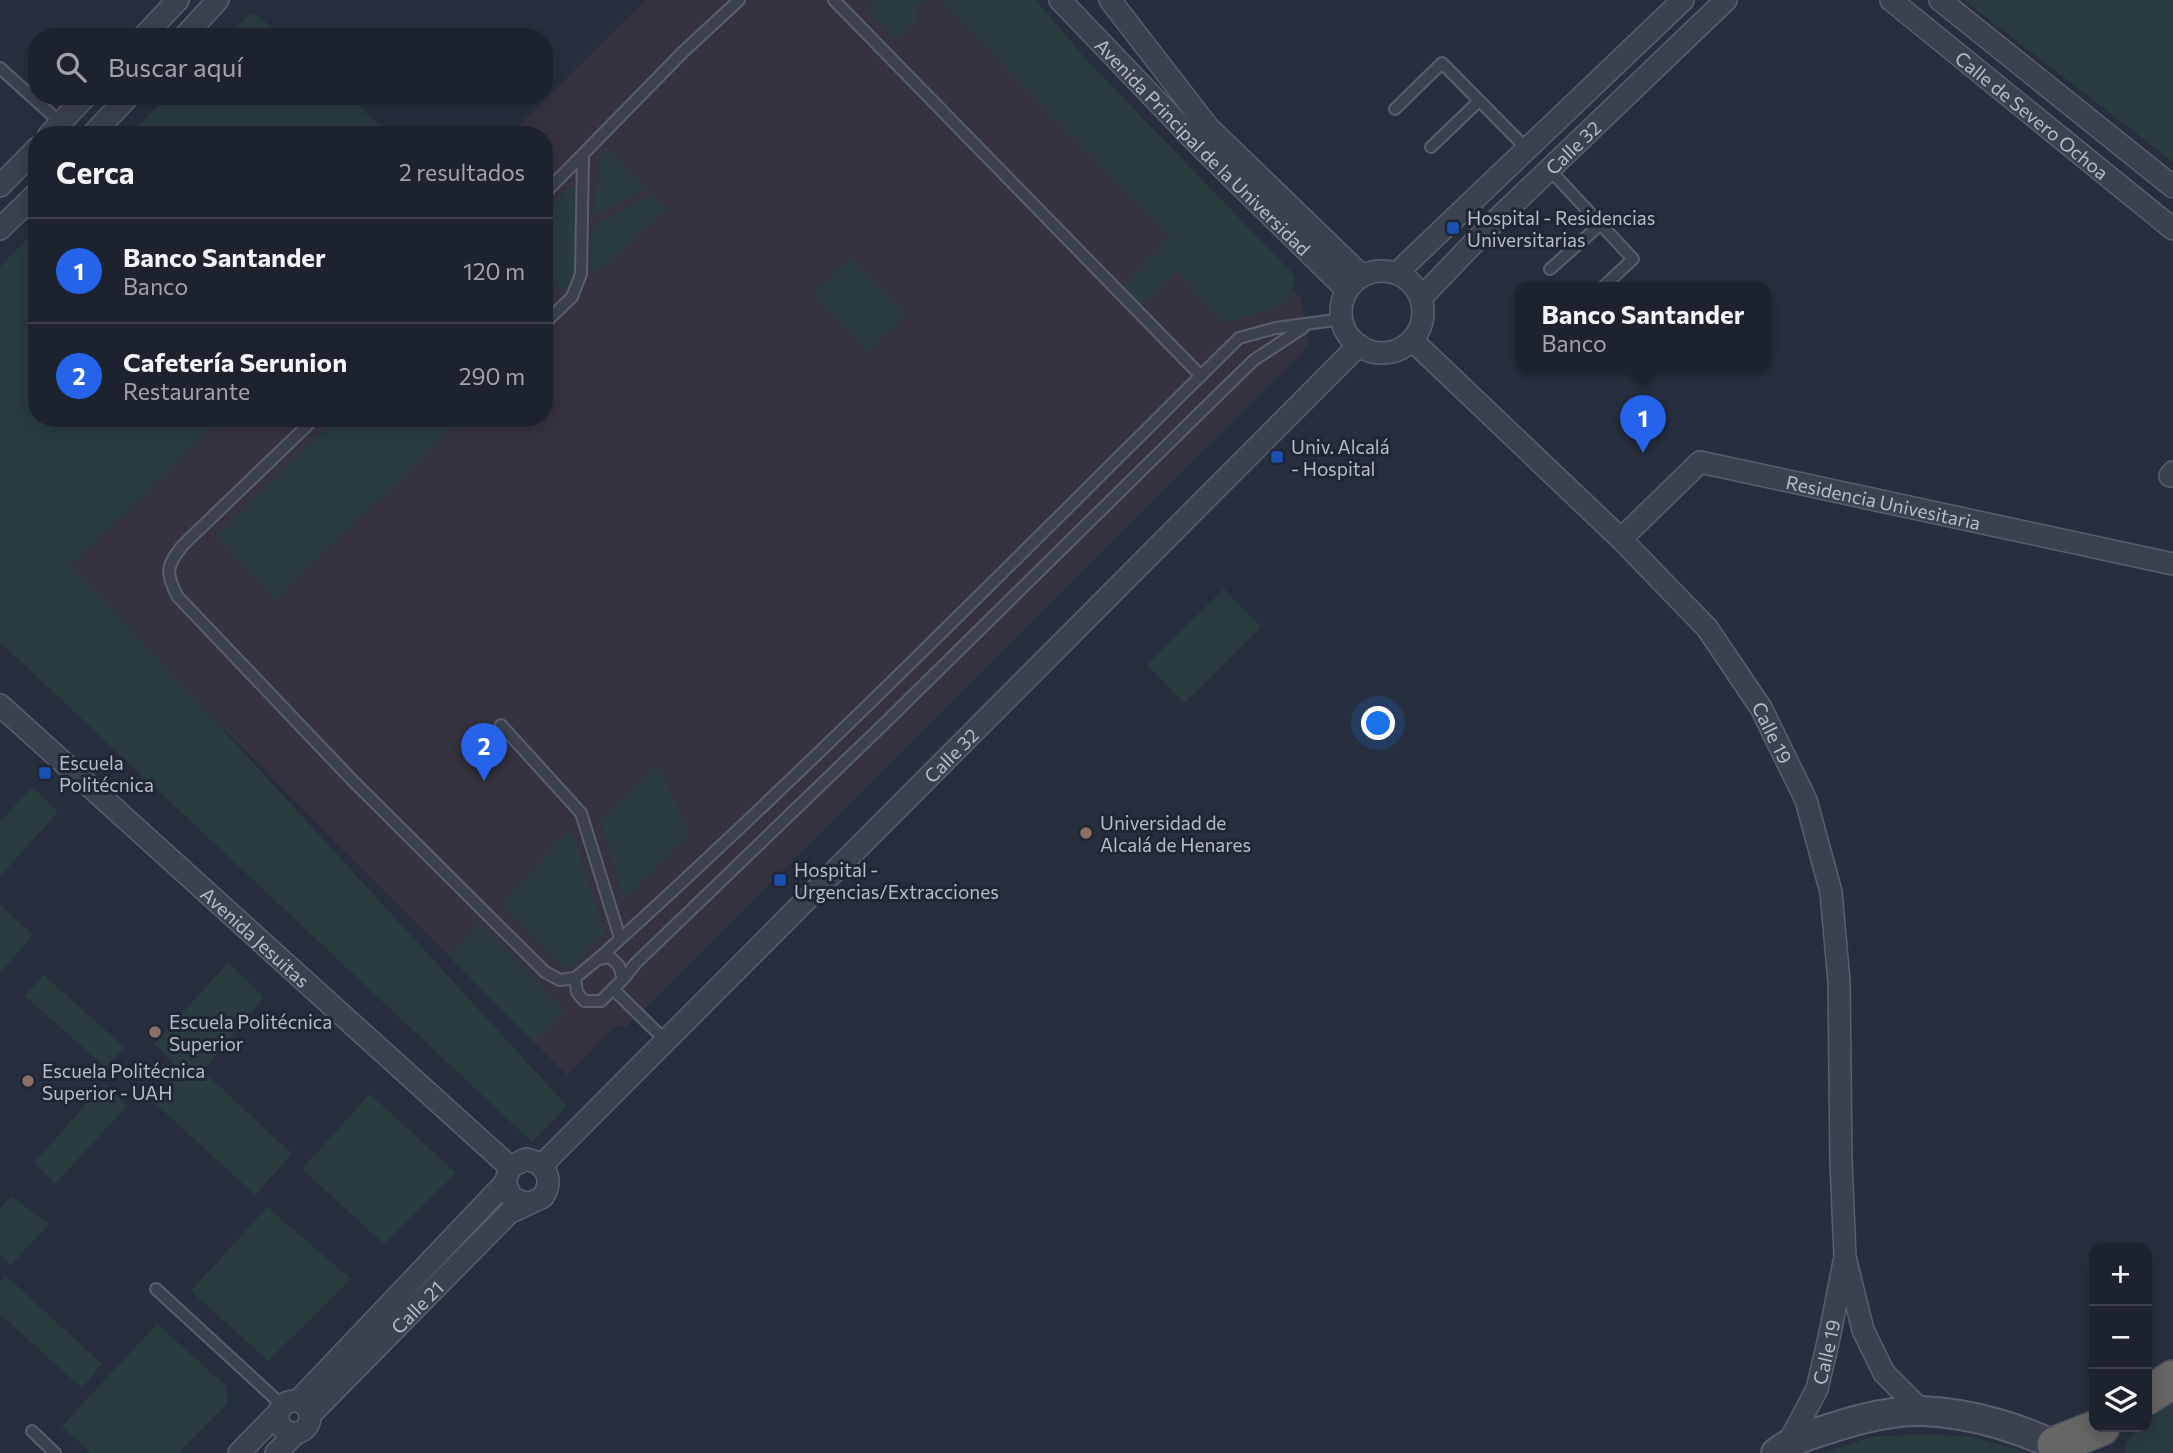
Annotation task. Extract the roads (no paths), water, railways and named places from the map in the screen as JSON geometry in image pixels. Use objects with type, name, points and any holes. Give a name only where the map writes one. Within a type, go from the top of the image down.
[{"type":"highway","points":[[2152,1393],[2173,1379]]},
{"type":"highway","points":[[2064,1449],[2093,1432]]},
{"type":"street","points":[[152,28],[178,0]]},
{"type":"street","points":[[192,28],[218,0]]},
{"type":"street","name":"Avenida Principal de la Universidad","points":[[1060,0],[1196,142],[1355,283]]},
{"type":"street","name":"Avenida Principal de la Universidad","points":[[1110,0],[1208,127],[1355,283]]},
{"type":"street","name":"Calle 32","points":[[1397,273],[1683,0]]},
{"type":"street","name":"Calle 32","points":[[1421,298],[1486,230],[1726,0]]},
{"type":"street","name":"Calle de Severo Ochoa","points":[[1891,0],[2173,229]]},
{"type":"street","name":"Calle de Severo Ochoa","points":[[1940,0],[2173,187]]},
{"type":"street","points":[[65,126],[80,105]]},
{"type":"street","points":[[100,126],[120,105]]},
{"type":"street","points":[[0,186],[28,157]]},
{"type":"street","points":[[0,229],[28,202]]},
{"type":"street","points":[[1373,271],[1397,273],[1407,279],[1421,298],[1422,320],[1412,340],[1403,347],[1392,352],[1369,351],[1359,345],[1345,329],[1341,309],[1355,283],[1373,271]]},
{"type":"street","name":"Calle 19","points":[[1412,340],[1620,539],[1707,628],[1761,708],[1806,800],[1831,892],[1839,982],[1845,1257],[1863,1331],[1884,1373],[1922,1411]]},
{"type":"street","name":"Calle 32","points":[[542,1165],[1359,345]]},
{"type":"street","name":"Residencia Univesitaria","points":[[1620,539],[1700,462],[2173,564]]},
{"type":"street","name":"Avenida Jesuitas","points":[[0,705],[507,1175]]},
{"type":"street","points":[[526,1159],[542,1165],[549,1181],[543,1197],[528,1204],[512,1198],[507,1175],[526,1159]]},
{"type":"street","name":"Calle 21","points":[[292,1409],[507,1175]]},
{"type":"street","name":"Calle 21","points":[[239,1453],[292,1409],[509,1213],[528,1204]]},
{"type":"street","name":"Calle 19","points":[[1782,1447],[1816,1389],[1845,1257]]},
{"type":"street","points":[[276,1453],[295,1434],[281,1429],[292,1409]]},
{"type":"street","points":[[1782,1447],[1867,1418],[1922,1411],[1986,1420],[2064,1449]]},
{"type":"lane","points":[[553,185],[683,52],[739,0]]},
{"type":"lane","points":[[834,0],[1201,376]]},
{"type":"lane","points":[[1395,109],[1442,63],[1527,149]]},
{"type":"lane","points":[[0,68],[28,96]]},
{"type":"lane","points":[[1431,147],[1479,101]]},
{"type":"lane","points":[[36,105],[57,126]]},
{"type":"lane","points":[[553,315],[572,297],[581,274],[583,156]]},
{"type":"lane","points":[[1550,170],[1633,259],[1608,282]]},
{"type":"lane","points":[[1550,270],[1601,224]]},
{"type":"lane","points":[[306,427],[183,545],[170,561],[168,580],[178,597],[353,781],[545,972],[560,980],[575,978],[620,938],[851,721],[1239,338],[1276,328],[1342,319]]},
{"type":"lane","points":[[575,978],[577,992],[584,1001],[601,1001],[636,963],[886,722],[1217,395],[1254,360],[1306,325]]},
{"type":"lane","points":[[501,725],[581,813],[620,938]]},
{"type":"lane","points":[[597,958],[610,957],[619,966],[623,979]]},
{"type":"lane","points":[[613,989],[665,1040]]},
{"type":"lane","points":[[156,1289],[292,1409]]},
{"type":"lane","points":[[32,1431],[55,1453]]},
{"type":"place","name":"Hospital - Residencias Universitarias","points":[[1453,228]]},
{"type":"place","name":"Banco Santander","points":[[1643,453]]},
{"type":"place","name":"Univ. Alcalá - Hospital","points":[[1277,457]]},
{"type":"place","name":"Escuela Politécnica","points":[[45,773]]},
{"type":"place","name":"Cafetería Serunion","points":[[484,781]]},
{"type":"place","name":"Universidad de Alcalá de Henares","points":[[1086,833]]},
{"type":"place","name":"Hospital - Urgencias/Extracciones","points":[[780,880]]},
{"type":"place","name":"Escuela Politécnica Superior","points":[[155,1032]]},
{"type":"place","name":"Escuela Politécnica Superior - UAH","points":[[28,1081]]}]
